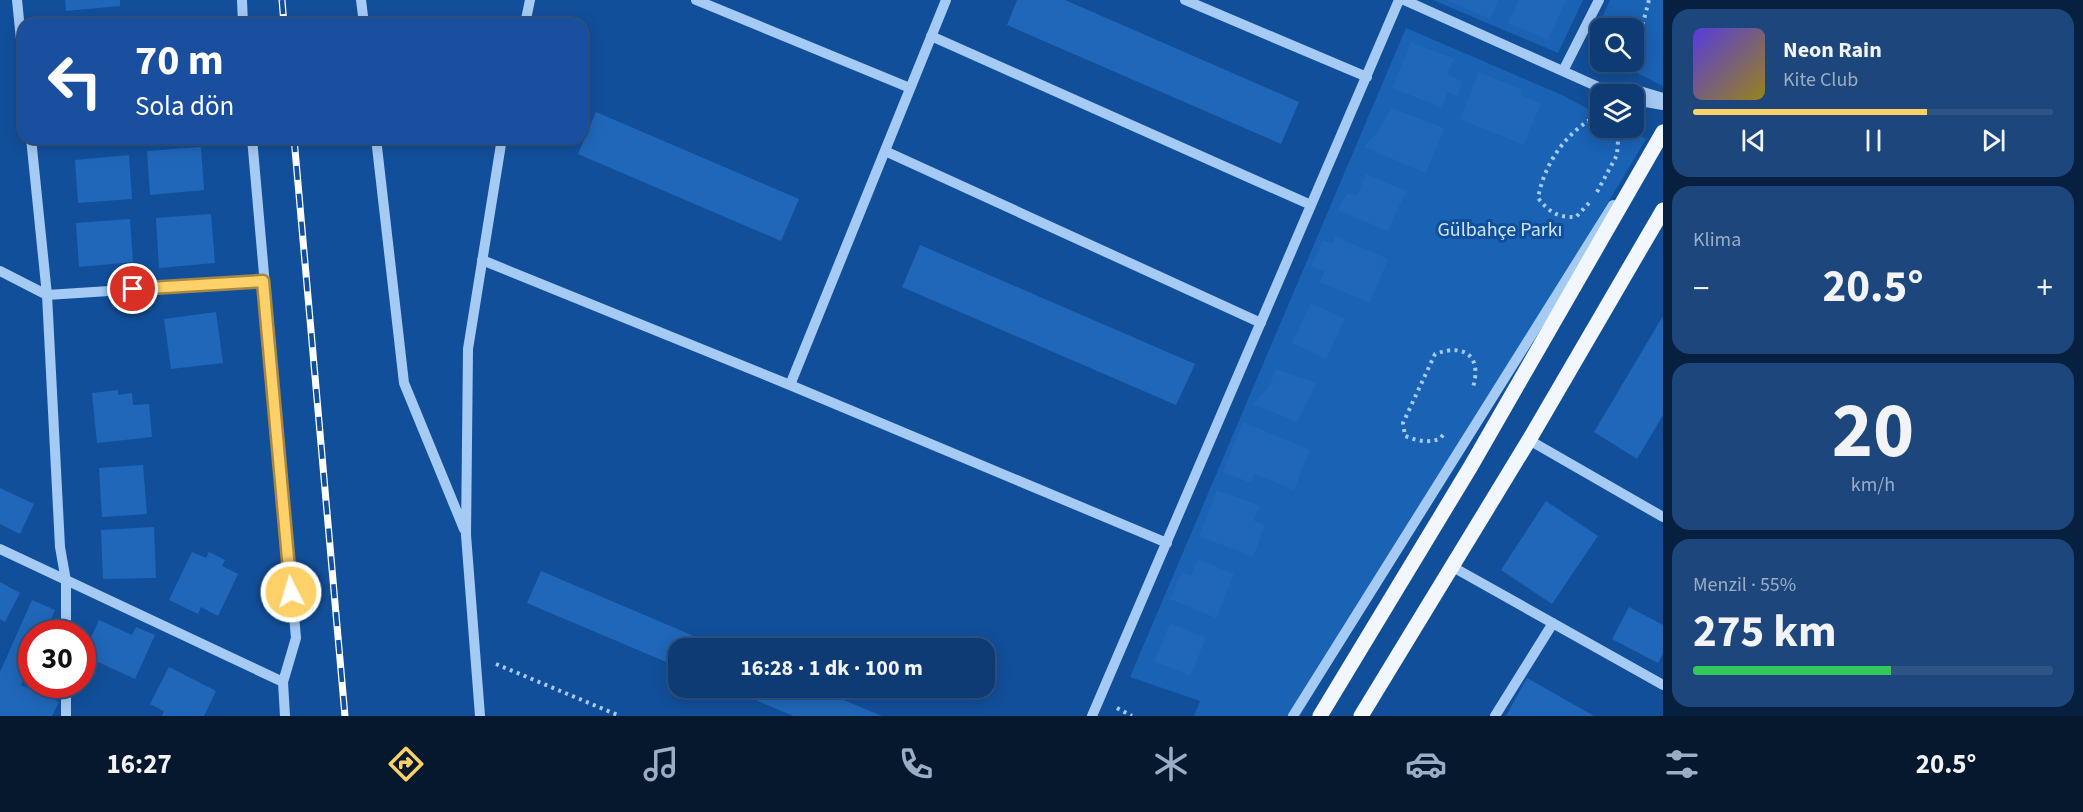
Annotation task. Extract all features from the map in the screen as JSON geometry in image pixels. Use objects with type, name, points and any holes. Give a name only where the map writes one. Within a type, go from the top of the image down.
[{"type":"main road","points":[[1320,716],[1471,466],[1659,135]]},
{"type":"main road","points":[[1361,716],[1529,440],[1663,210]]},
{"type":"street","points":[[17,0],[19,18]]},
{"type":"street","points":[[242,0],[243,18]]},
{"type":"street","points":[[361,0],[363,18]]},
{"type":"street","points":[[526,18],[531,0]]},
{"type":"street","points":[[696,0],[910,88]]},
{"type":"street","points":[[790,385],[946,0]]},
{"type":"street","points":[[1185,0],[1367,77]]},
{"type":"street","points":[[1092,716],[1401,0],[1592,84]]},
{"type":"street","points":[[1563,71],[1599,0]]},
{"type":"street","points":[[931,36],[1311,205]]},
{"type":"street","points":[[1644,92],[1663,98]]},
{"type":"street","points":[[1644,102],[1663,105]]},
{"type":"street","points":[[1293,716],[1659,135]]},
{"type":"street","points":[[32,144],[46,295],[60,547],[66,581],[66,620]]},
{"type":"street","points":[[252,144],[296,638],[283,682],[285,716]]},
{"type":"street","points":[[377,144],[404,383],[466,535]]},
{"type":"street","points":[[480,716],[466,535],[468,349],[501,144]]},
{"type":"street","points":[[885,151],[1261,323]]},
{"type":"street","points":[[482,260],[790,385],[1167,543]]},
{"type":"street","points":[[0,271],[46,295],[263,281]]},
{"type":"street","points":[[1529,440],[1663,517]]},
{"type":"street","points":[[0,549],[283,682]]},
{"type":"street","points":[[1451,566],[1663,685]]},
{"type":"street","points":[[1495,716],[1553,623]]},
{"type":"street","points":[[66,698],[66,716]]},
{"type":"path","points":[[1628,84],[1640,64],[1643,23],[1649,0]]},
{"type":"path","points":[[1590,122],[1574,131],[1551,159],[1541,183],[1538,198],[1547,210],[1563,218],[1576,217],[1592,200],[1617,155],[1618,141],[1615,138]]},
{"type":"path","points":[[1446,430],[1440,439],[1428,442],[1405,436],[1404,423],[1435,354],[1450,348],[1462,351],[1473,358],[1478,374],[1471,394]]},
{"type":"path","points":[[475,656],[620,716]]},
{"type":"green space","points":[[1433,0],[1583,0],[1558,53]]},
{"type":"green space","points":[[1610,0],[1663,0],[1663,86],[1636,72],[1644,72],[1644,18],[1602,18]]},
{"type":"green space","name":"Gülbahçe Parkı","points":[[1406,28],[1562,95],[1590,110],[1590,138],[1646,139],[1300,716],[1194,716],[1200,701],[1130,677]]},
{"type":"building","points":[[65,0],[120,0],[120,6],[66,11]]},
{"type":"building","points":[[1017,0],[1065,0],[1299,102],[1281,144],[1007,25]]},
{"type":"building","points":[[1446,0],[1499,0],[1490,19]]},
{"type":"building","points":[[1519,0],[1566,0],[1548,40],[1508,23]]},
{"type":"building","points":[[1411,42],[1454,59],[1447,75],[1463,81],[1457,96],[1448,92],[1442,108],[1392,88]]},
{"type":"building","points":[[1479,72],[1523,90],[1521,95],[1541,103],[1524,145],[1460,119]]},
{"type":"building","points":[[1391,108],[1444,128],[1426,173],[1364,147],[1379,130]]},
{"type":"building","points":[[596,112],[799,199],[781,241],[578,154],[582,144],[588,144],[588,131]]},
{"type":"building","points":[[201,147],[204,190],[150,195],[147,151]]},
{"type":"building","points":[[129,155],[132,199],[78,203],[75,160]]},
{"type":"building","points":[[1366,174],[1406,191],[1388,231],[1337,210],[1347,194],[1357,195]]},
{"type":"building","points":[[211,214],[215,263],[159,268],[156,218]]},
{"type":"building","points":[[130,219],[133,262],[79,267],[76,223]]},
{"type":"building","points":[[1335,236],[1388,259],[1370,303],[1320,282],[1324,272],[1312,266],[1323,240],[1332,244]]},
{"type":"building","points":[[920,245],[1195,364],[1176,405],[902,287]]},
{"type":"building","points":[[1311,303],[1345,319],[1326,359],[1292,343]]},
{"type":"building","points":[[216,312],[223,363],[171,369],[164,319]]},
{"type":"building","points":[[1663,316],[1663,415],[1637,459],[1594,432]]},
{"type":"building","points":[[1276,369],[1316,383],[1297,422],[1253,404],[1269,387]]},
{"type":"building","points":[[118,390],[118,395],[132,393],[133,405],[149,404],[152,437],[97,443],[92,393]]},
{"type":"building","points":[[1243,422],[1310,450],[1294,490],[1254,474],[1251,483],[1223,472]]},
{"type":"building","points":[[143,465],[147,514],[102,517],[99,468]]},
{"type":"building","points":[[0,488],[34,504],[20,534],[0,524]]},
{"type":"building","points":[[1217,490],[1260,506],[1254,521],[1265,525],[1253,557],[1199,536]]},
{"type":"building","points":[[1546,501],[1598,536],[1552,604],[1501,570]]},
{"type":"building","points":[[154,527],[156,578],[103,579],[101,530]]},
{"type":"building","points":[[192,552],[206,558],[209,552],[225,560],[222,566],[238,574],[218,616],[201,607],[198,614],[169,600]]},
{"type":"building","points":[[1198,559],[1234,574],[1216,618],[1170,599],[1182,572],[1191,576]]},
{"type":"building","points":[[541,571],[698,638],[668,638],[668,663],[527,603]]},
{"type":"building","points":[[0,582],[20,593],[5,622],[0,619]]},
{"type":"building","points":[[32,600],[55,610],[51,620],[23,620]]},
{"type":"building","points":[[1629,607],[1663,625],[1663,653],[1658,663],[1612,639]]},
{"type":"building","points":[[99,620],[132,635],[136,627],[155,635],[135,679],[96,661],[96,627]]},
{"type":"building","points":[[1170,623],[1206,638],[1190,676],[1154,661]]},
{"type":"building","points":[[18,632],[18,698],[50,698],[59,702],[52,716],[0,716],[0,672]]},
{"type":"building","points":[[169,667],[216,691],[204,716],[162,716],[164,711],[150,704]]},
{"type":"building","points":[[1527,678],[1594,716],[1506,716]]},
{"type":"building","points":[[751,698],[839,698],[882,716],[793,716]]},
{"type":"railway","points":[[282,0],[284,18]]},
{"type":"railway","points":[[295,144],[345,716]]},
{"type":"route","points":[[133,289],[263,281],[291,592]]}]
